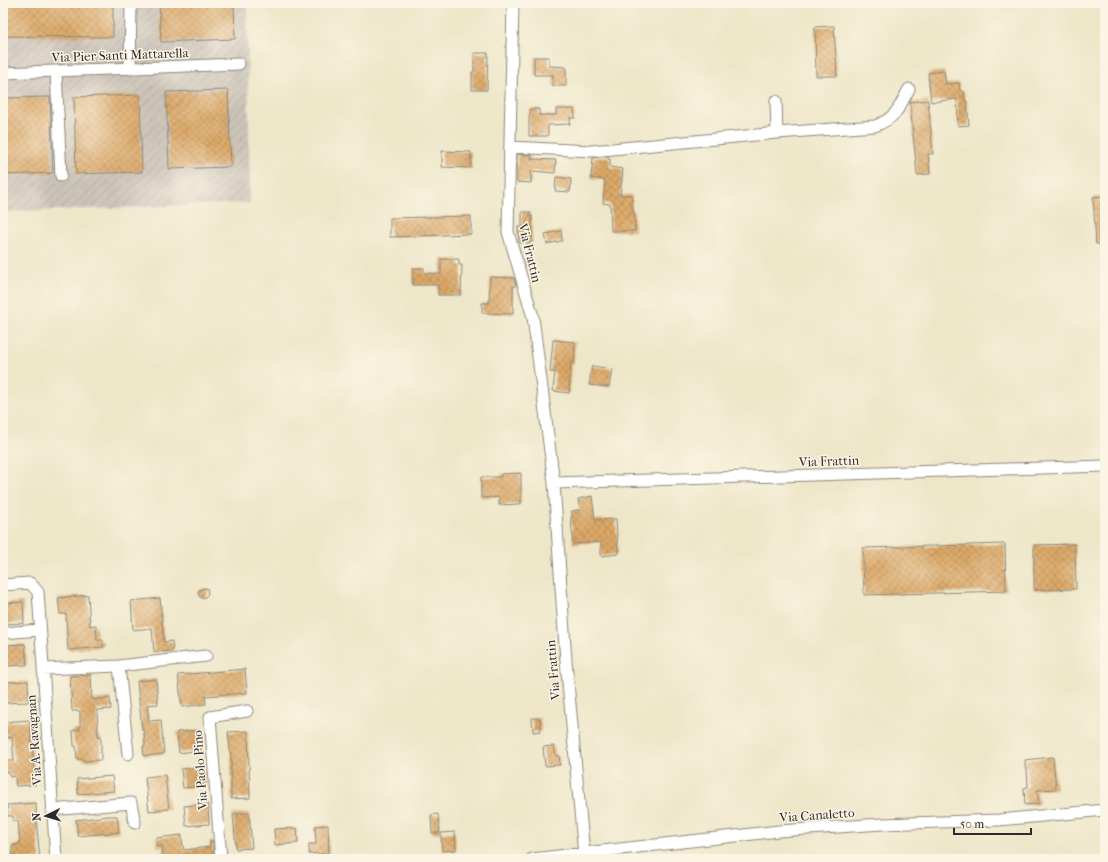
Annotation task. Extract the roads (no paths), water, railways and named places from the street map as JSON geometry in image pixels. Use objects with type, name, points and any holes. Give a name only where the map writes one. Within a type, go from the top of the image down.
[{"type":"street","points":[[130,69],[131,3]]},
{"type":"street","name":"Via Frattin","points":[[513,3],[508,232],[533,317],[554,483],[566,661],[584,854]]},
{"type":"street","name":"Via Pier Santi Mattarella","points":[[3,73],[239,64]]},
{"type":"street","points":[[56,71],[61,176]]},
{"type":"street","points":[[510,147],[592,151],[777,133],[875,126],[887,121],[897,112],[909,89]]},
{"type":"street","points":[[776,101],[777,133]]},
{"type":"street","name":"Via Frattin","points":[[554,483],[1105,466]]},
{"type":"street","name":"Via A. Ravagnan","points":[[3,585],[30,583],[38,592],[56,859]]},
{"type":"street","points":[[3,633],[40,630]]},
{"type":"street","points":[[43,669],[119,666],[206,656]]},
{"type":"street","points":[[119,666],[128,754]]},
{"type":"street","name":"Via Paolo Pino","points":[[221,859],[210,716],[247,711]]},
{"type":"street","points":[[52,810],[131,803],[135,823]]},
{"type":"street","name":"Via Canaletto","points":[[532,859],[779,831],[882,824],[999,820],[1105,810]]}]
